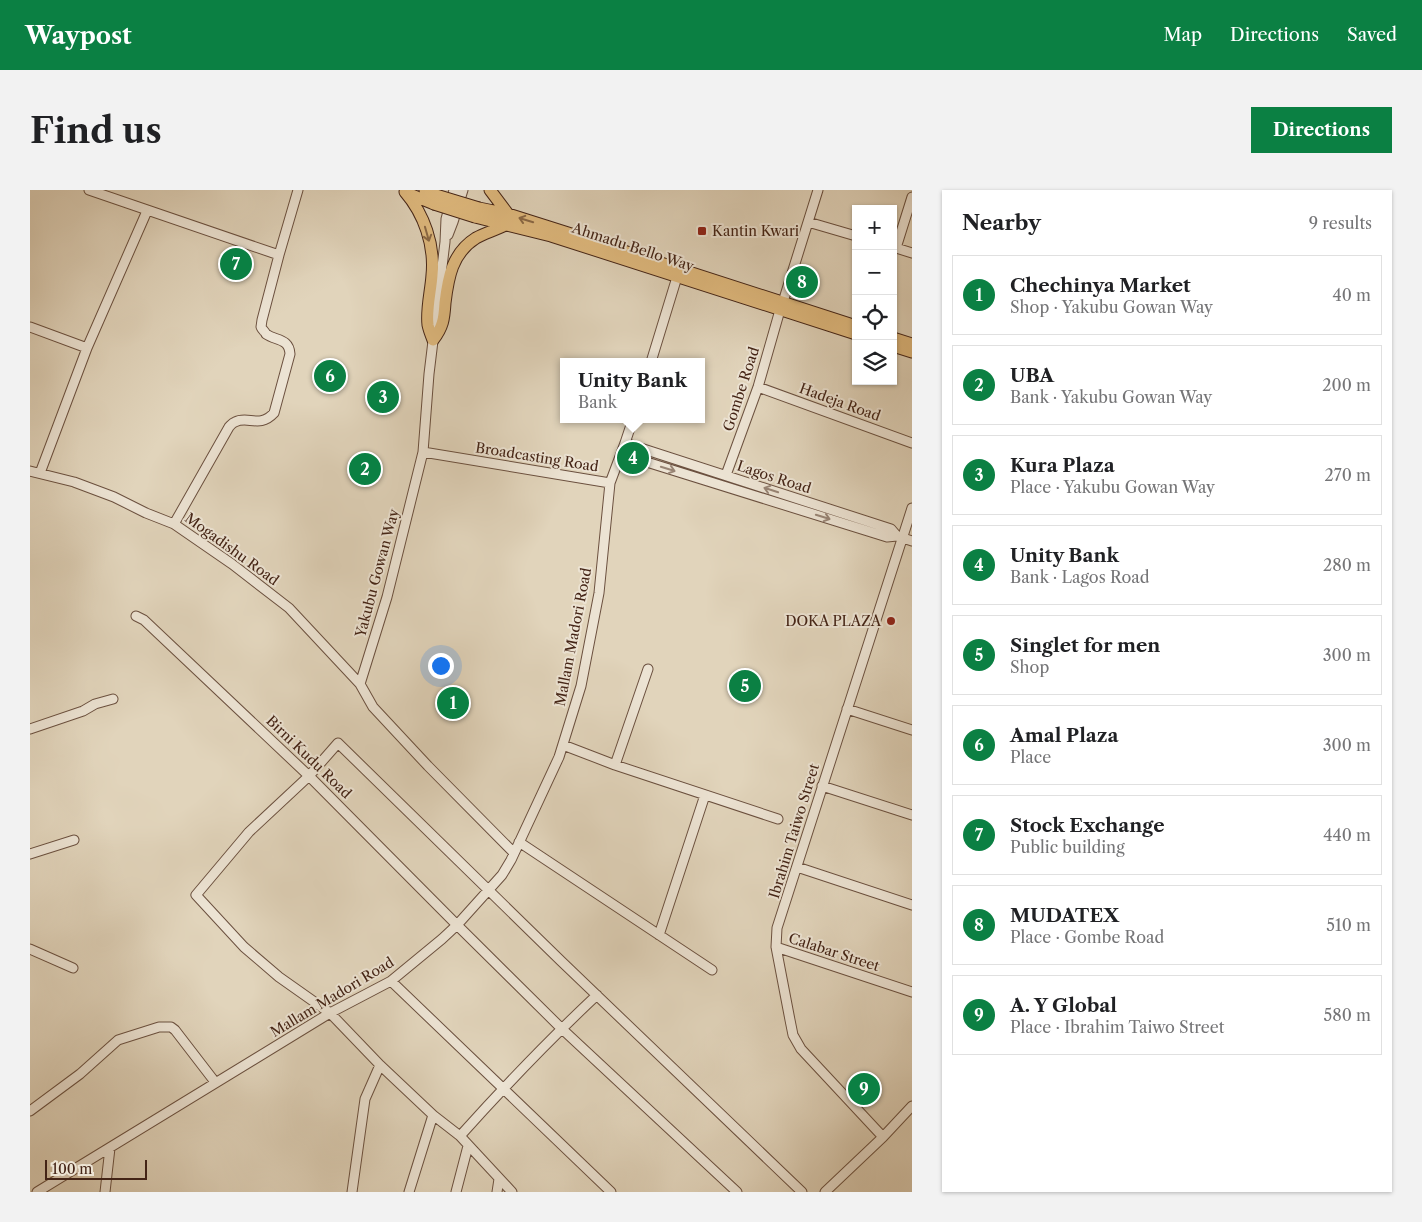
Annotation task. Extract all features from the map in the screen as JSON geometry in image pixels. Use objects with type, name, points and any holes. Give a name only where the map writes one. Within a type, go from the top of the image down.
[{"type":"main road","points":[[433,340],[442,327],[448,281],[452,266],[461,252],[476,239],[507,220],[490,190]]},
{"type":"main road","points":[[403,191],[416,206],[429,236],[432,272],[428,326],[433,340]]},
{"type":"main road","name":"Ahmadu Bello Way","points":[[403,191],[432,196],[477,212],[781,306],[852,333]]},
{"type":"main road","name":"Ahmadu Bello Way","points":[[507,220],[677,277],[852,325]]},
{"type":"main road","points":[[897,339],[912,344]]},
{"type":"main road","points":[[897,347],[912,352]]},
{"type":"street","points":[[89,190],[279,256]]},
{"type":"street","points":[[174,524],[228,427],[235,421],[261,421],[269,419],[274,414],[290,348],[285,341],[266,334],[261,327],[298,190]]},
{"type":"street","name":"Yakubu Gowan Way","points":[[360,684],[387,597],[423,452],[446,219],[454,190]]},
{"type":"street","name":"Yakubu Gowan Way","points":[[445,242],[463,190]]},
{"type":"street","name":"Gombe Road","points":[[726,475],[758,387],[781,306],[818,190]]},
{"type":"street","points":[[897,242],[912,197]]},
{"type":"street","points":[[35,472],[147,211]]},
{"type":"street","points":[[808,222],[852,235]]},
{"type":"street","points":[[897,249],[912,253]]},
{"type":"street","points":[[652,358],[677,277]]},
{"type":"street","points":[[30,327],[87,348]]},
{"type":"street","name":"Hadeja Road","points":[[758,387],[912,443]]},
{"type":"street","name":"Broadcasting Road","points":[[423,452],[610,483],[632,423]]},
{"type":"street","name":"Lagos Road","points":[[625,443],[891,529],[900,537],[912,541]]},
{"type":"street","points":[[621,454],[887,537],[900,537]]},
{"type":"street","name":"Mogadishu Road","points":[[35,472],[74,482],[114,497],[174,524],[232,564],[289,608],[360,684]]},
{"type":"street","name":"Mallam Madori Road","points":[[37,1192],[330,1013],[391,981],[457,925],[502,875],[559,757],[581,686],[599,592],[610,483]]},
{"type":"street","name":"Ibrahim Taiwo Street","points":[[883,1137],[801,1049],[793,1035],[776,947],[777,928],[900,537],[912,508]]},
{"type":"street","name":"Birni Kudu Road","points":[[136,616],[144,620],[309,776],[561,1028],[737,1192]]},
{"type":"street","points":[[616,765],[648,669]]},
{"type":"street","points":[[360,684],[373,707],[514,853]]},
{"type":"street","points":[[30,729],[113,699]]},
{"type":"street","points":[[847,709],[912,730]]},
{"type":"street","points":[[512,1192],[460,1136],[380,1065],[330,1013],[279,977],[244,947],[196,895],[249,832],[309,776],[338,743],[802,1192]]},
{"type":"street","points":[[562,745],[778,819]]},
{"type":"street","points":[[822,786],[912,815]]},
{"type":"street","points":[[659,935],[705,795]]},
{"type":"street","points":[[30,854],[74,840]]},
{"type":"street","points":[[519,842],[712,970]]},
{"type":"street","points":[[797,867],[912,905]]},
{"type":"street","name":"Calabar Street","points":[[776,947],[912,992]]},
{"type":"street","points":[[30,949],[73,968]]},
{"type":"street","points":[[391,981],[611,1192]]},
{"type":"street","points":[[460,1136],[561,1028],[597,995]]},
{"type":"street","points":[[30,1111],[80,1074],[118,1040],[159,1027],[171,1027],[175,1030],[215,1082]]},
{"type":"street","points":[[352,1192],[365,1099],[380,1065]]},
{"type":"street","points":[[825,1192],[883,1137],[912,1106]]},
{"type":"street","points":[[409,1192],[433,1114]]},
{"type":"street","points":[[456,1192],[468,1146]]},
{"type":"street","points":[[105,1192],[110,1148]]},
{"type":"street","points":[[497,1192],[499,1179]]},
{"type":"place","name":"Kantin Kwari","points":[[702,231]]},
{"type":"place","name":"Stock Exchange","points":[[236,264]]},
{"type":"place","name":"MUDATEX","points":[[802,282]]},
{"type":"place","name":"Amal Plaza","points":[[330,376]]},
{"type":"place","name":"Kura Plaza","points":[[383,397]]},
{"type":"place","name":"Unity Bank","points":[[633,458]]},
{"type":"place","name":"UBA","points":[[365,469]]},
{"type":"place","name":"DOKA PLAZA","points":[[891,621]]},
{"type":"place","name":"Singlet for men","points":[[745,686]]},
{"type":"place","name":"Chechinya Market","points":[[453,703]]},
{"type":"place","name":"A. Y Global","points":[[864,1089]]}]
